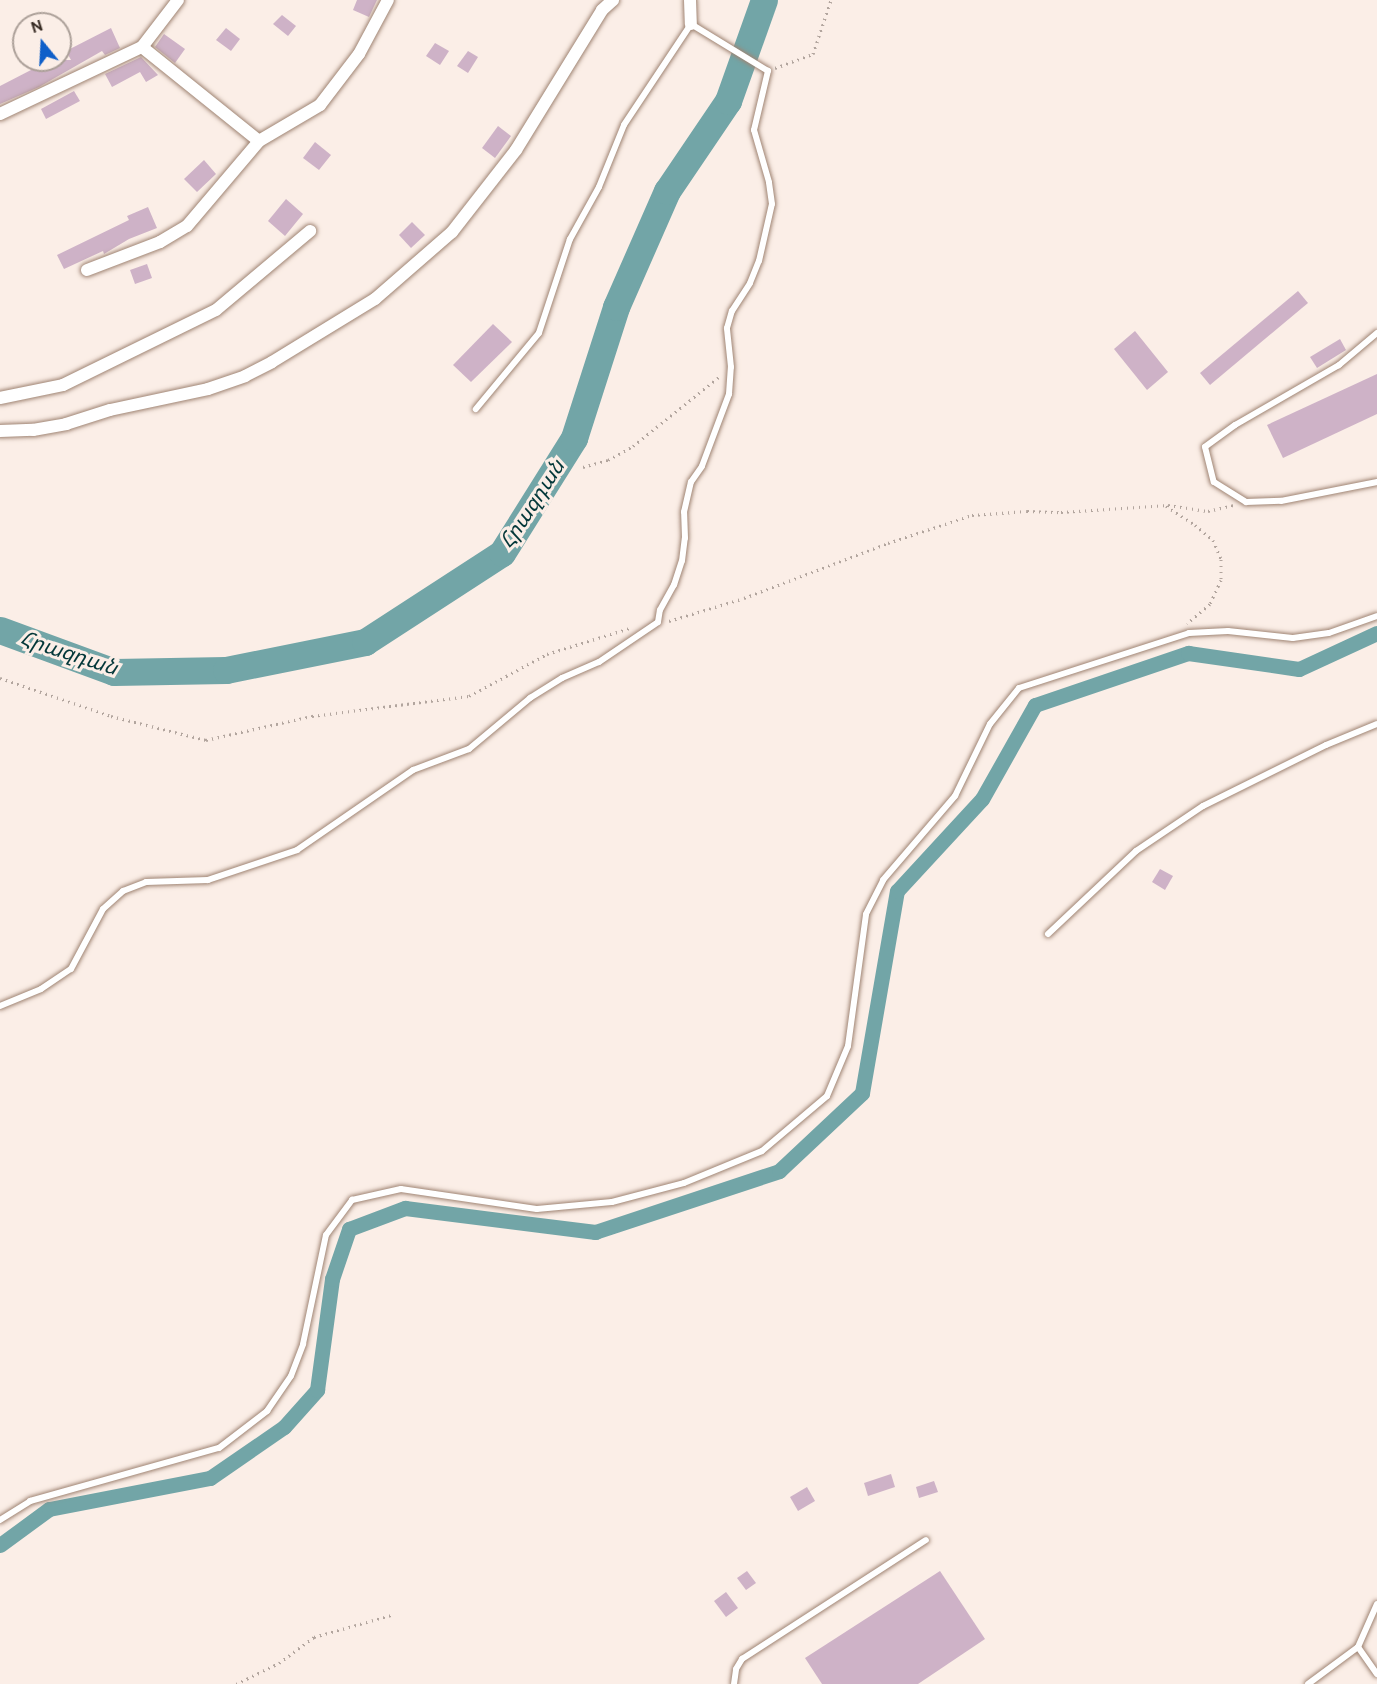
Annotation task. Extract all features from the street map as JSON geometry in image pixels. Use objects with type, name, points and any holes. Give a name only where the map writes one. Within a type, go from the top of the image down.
[{"type":"street","points":[[0,114],[142,47],[178,0]]},
{"type":"street","points":[[87,270],[160,242],[187,226],[259,141],[320,105],[359,54],[388,0]]},
{"type":"street","points":[[0,431],[33,430],[66,424],[110,410],[208,389],[245,376],[375,299],[452,232],[516,150],[602,10],[613,0]]},
{"type":"street","points":[[690,0],[691,24]]},
{"type":"street","points":[[142,47],[259,141]]},
{"type":"street","points":[[0,398],[63,385],[216,310],[310,231]]},
{"type":"lane","points":[[0,1006],[41,989],[71,969],[103,909],[123,891],[146,882],[208,880],[297,850],[413,770],[469,750],[530,698],[562,678],[599,662],[658,622],[660,610],[674,585],[682,561],[685,538],[684,512],[690,482],[702,466],[729,394],[731,368],[727,328],[732,311],[743,297],[755,272],[772,204],[769,182],[754,130],[768,71],[691,24],[624,126],[599,186],[570,239],[539,333],[476,409]]},
{"type":"lane","points":[[1377,333],[1339,365],[1234,425],[1205,447],[1214,482],[1246,502],[1281,501],[1377,482]]},
{"type":"lane","points":[[0,1520],[30,1502],[219,1448],[267,1411],[291,1376],[303,1344],[326,1235],[352,1200],[401,1189],[537,1209],[612,1202],[684,1183],[762,1151],[827,1096],[848,1046],[866,914],[883,880],[955,796],[990,724],[1019,688],[1189,633],[1228,631],[1293,638],[1329,633],[1377,616]]},
{"type":"lane","points":[[1048,934],[1136,851],[1203,806],[1326,745],[1377,724]]},
{"type":"lane","points":[[734,1684],[736,1669],[742,1659],[926,1540]]},
{"type":"lane","points":[[1308,1684],[1358,1647],[1377,1604]]},
{"type":"lane","points":[[1358,1647],[1377,1674]]},
{"type":"path","points":[[768,71],[813,54],[831,0]]},
{"type":"path","points":[[583,467],[608,460],[633,446],[731,368]]},
{"type":"path","points":[[0,678],[111,716],[206,740],[312,717],[469,696],[547,654],[618,631],[680,619],[744,598],[888,543],[972,515],[1165,505],[1208,511],[1246,502]]},
{"type":"path","points":[[1165,505],[1213,540],[1221,559],[1221,580],[1210,604],[1183,627]]},
{"type":"path","points":[[236,1684],[279,1663],[314,1637],[391,1615]]},
{"type":"building","points":[[357,0],[377,0],[369,17],[353,10]]},
{"type":"building","points":[[282,15],[296,26],[288,36],[273,24]]},
{"type":"building","points":[[111,28],[120,48],[105,55],[102,51],[72,68],[72,48]]},
{"type":"building","points":[[226,28],[240,39],[231,51],[216,40]]},
{"type":"building","points":[[164,34],[185,49],[175,63],[155,47]]},
{"type":"building","points":[[435,43],[449,51],[440,65],[426,56]]},
{"type":"building","points":[[468,51],[478,57],[468,73],[457,66]]},
{"type":"building","points":[[141,57],[158,75],[146,82],[140,72],[112,87],[105,74]]},
{"type":"building","points":[[27,72],[65,72],[39,87],[0,104],[0,86]]},
{"type":"building","points":[[74,91],[80,101],[46,119],[41,109]]},
{"type":"building","points":[[498,126],[511,136],[495,158],[482,148]]},
{"type":"building","points":[[315,142],[331,155],[319,170],[303,158]]},
{"type":"building","points":[[204,160],[216,174],[197,192],[184,179]]},
{"type":"building","points":[[286,199],[303,214],[285,236],[268,221]]},
{"type":"building","points":[[148,207],[157,228],[129,239],[104,254],[103,251],[64,269],[57,255],[129,220],[127,216]]},
{"type":"building","points":[[412,222],[425,235],[411,248],[399,235]]},
{"type":"building","points":[[147,264],[152,278],[135,284],[130,270]]},
{"type":"building","points":[[1298,291],[1308,303],[1210,385],[1200,373]]},
{"type":"building","points":[[493,324],[512,342],[471,382],[453,365]]},
{"type":"building","points":[[1135,331],[1168,372],[1147,390],[1114,349]]},
{"type":"building","points":[[1340,339],[1346,350],[1317,368],[1310,357]]},
{"type":"building","points":[[1377,374],[1377,414],[1283,458],[1267,425]]},
{"type":"building","points":[[1160,869],[1173,876],[1165,890],[1152,882]]},
{"type":"building","points":[[891,1474],[895,1487],[868,1496],[864,1483]]},
{"type":"building","points":[[934,1481],[938,1492],[919,1498],[916,1487]]},
{"type":"building","points":[[807,1487],[815,1501],[798,1511],[790,1497]]},
{"type":"building","points":[[747,1571],[756,1583],[746,1590],[737,1578]]},
{"type":"building","points":[[940,1571],[985,1639],[918,1684],[822,1684],[805,1658]]},
{"type":"building","points":[[726,1592],[738,1608],[726,1617],[714,1601]]},
{"type":"waterway","name":"Հրազդան","points":[[0,630],[114,672],[226,670],[365,642],[502,553],[574,438],[616,307],[667,191],[728,101],[764,0]]},
{"type":"waterway","points":[[0,1545],[49,1509],[210,1478],[284,1427],[317,1390],[332,1279],[349,1229],[405,1208],[595,1232],[779,1171],[862,1093],[897,891],[982,799],[1035,705],[1188,653],[1299,669],[1377,633]]}]
